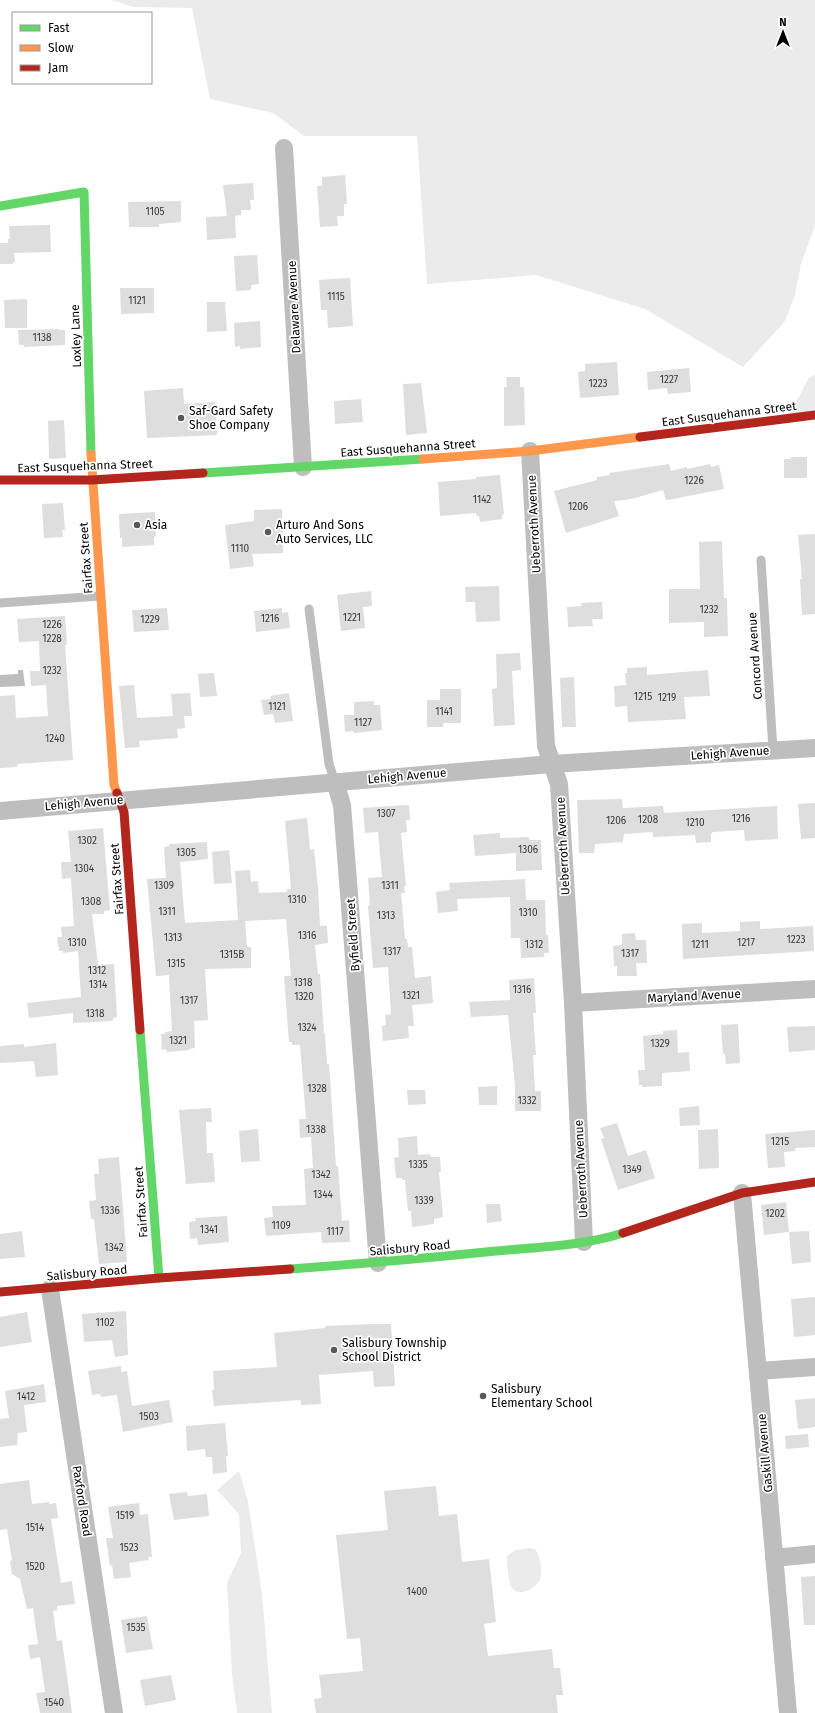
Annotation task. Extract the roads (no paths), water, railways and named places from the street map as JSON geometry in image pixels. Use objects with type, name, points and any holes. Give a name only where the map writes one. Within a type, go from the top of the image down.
[{"type":"street","name":"Delaware Avenue","points":[[284,148],[303,467]]},
{"type":"street","name":"Loxley Lane","points":[[0,206],[84,192],[92,480]]},
{"type":"street","name":"East Susquehanna Street","points":[[0,480],[92,480],[530,451],[815,415]]},
{"type":"street","name":"Ueberroth Avenue","points":[[530,451],[546,746],[560,784],[573,1003],[584,1242]]},
{"type":"street","name":"Fairfax Street","points":[[92,480],[114,785],[124,812],[159,1278]]},
{"type":"street","name":"Lehigh Avenue","points":[[0,811],[552,764],[815,748]]},
{"type":"street","name":"Byfield Street","points":[[335,782],[342,805],[378,1263]]},
{"type":"street","name":"Maryland Avenue","points":[[573,1003],[815,989]]},
{"type":"street","name":"Salisbury Road","points":[[0,1292],[50,1289],[159,1278],[378,1263],[584,1242],[613,1236],[742,1193],[815,1182]]},
{"type":"street","name":"Gaskill Avenue","points":[[742,1193],[788,1713]]},
{"type":"street","name":"Paxford Road","points":[[50,1289],[114,1713]]},
{"type":"street","points":[[758,1371],[815,1367]]},
{"type":"street","points":[[774,1558],[815,1554]]},
{"type":"lane","name":"Concord Avenue","points":[[761,560],[773,750]]},
{"type":"lane","points":[[0,603],[100,596]]},
{"type":"lane","name":"Byfield Street","points":[[309,609],[329,764],[335,782]]},
{"type":"place","name":"Saf-Gard Safety Shoe Company","points":[[181,418]]},
{"type":"place","name":"Asia","points":[[137,525]]},
{"type":"place","name":"Arturo And Sons Auto Services, LLC","points":[[268,532]]},
{"type":"place","name":"Salisbury Township School District","points":[[334,1350]]},
{"type":"place","name":"Salisbury Elementary School","points":[[483,1396]]}]
